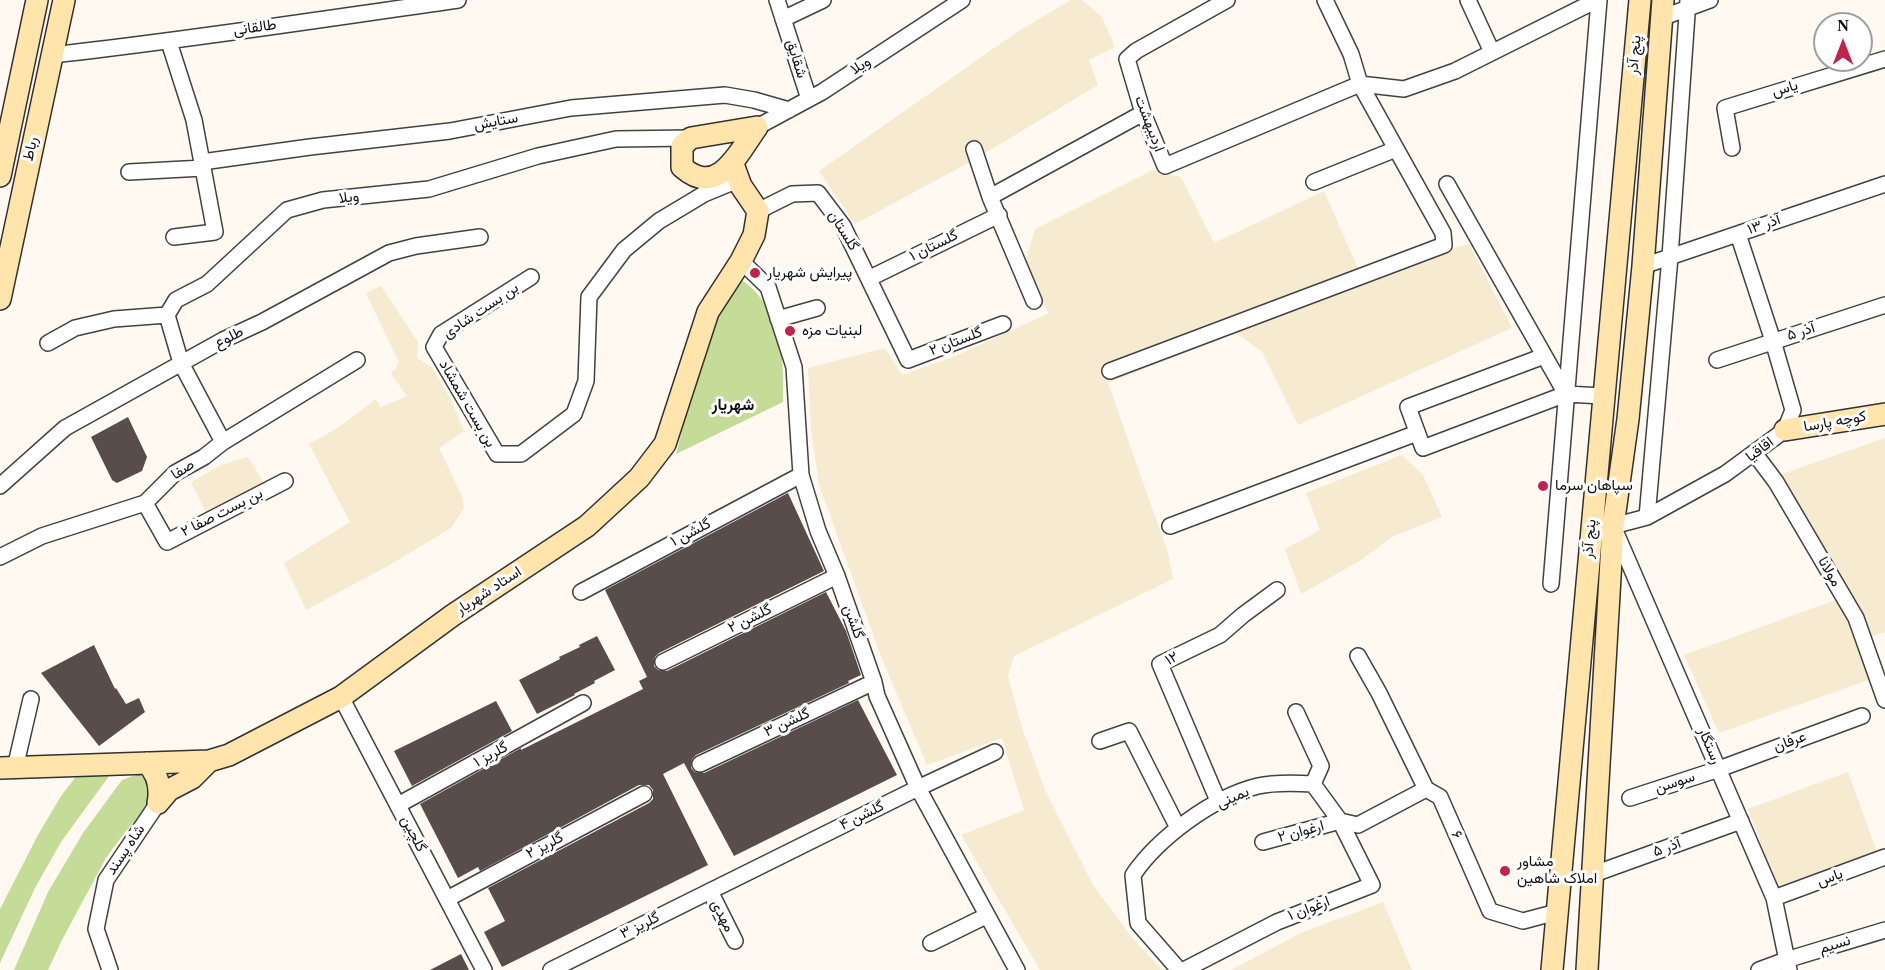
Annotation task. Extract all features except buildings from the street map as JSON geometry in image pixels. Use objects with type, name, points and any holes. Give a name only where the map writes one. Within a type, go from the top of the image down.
[{"type":"main road","name":"رباط","points":[[0,176],[6,121],[37,0]]},
{"type":"main road","name":"رباط","points":[[0,298],[64,0]]},
{"type":"main road","name":"پنج آذر","points":[[1552,970],[1640,0]]},
{"type":"main road","name":"پنج آذر","points":[[1587,970],[1613,526],[1628,419],[1643,266],[1662,9]]},
{"type":"main road","points":[[735,172],[705,178],[692,176],[682,167],[682,146],[692,138],[757,127]]},
{"type":"main road","points":[[735,172],[757,127]]},
{"type":"main road","points":[[735,172],[758,211]]},
{"type":"main road","name":"استاد شهریار","points":[[8,768],[209,761],[229,755],[342,697],[453,615],[587,526],[639,478],[665,444],[708,312],[741,261],[753,235],[758,211]]},
{"type":"main road","points":[[1606,362],[1633,366]]},
{"type":"main road","name":"کوچه پارسا","points":[[1785,430],[1885,414]]},
{"type":"main road","points":[[1601,418],[1628,419]]},
{"type":"main road","points":[[158,803],[169,790],[192,778],[209,761]]},
{"type":"main road","points":[[147,763],[154,770],[157,779],[160,793],[158,803]]},
{"type":"street","name":"طالقانی","points":[[52,55],[169,42],[458,0]]},
{"type":"street","name":"شقایق","points":[[777,0],[809,99]]},
{"type":"street","name":"شقایق","points":[[783,19],[823,0]]},
{"type":"street","name":"ویلا","points":[[757,127],[809,99],[962,0]]},
{"type":"street","name":"اردیبهشت","points":[[1227,0],[1136,51],[1127,59],[1143,113],[1165,166],[1360,84],[1404,89],[1455,71],[1598,0]]},
{"type":"street","points":[[1110,370],[1444,245],[1443,233],[1360,84],[1351,54],[1325,0]]},
{"type":"street","points":[[1468,0],[1492,52]]},
{"type":"street","points":[[1551,584],[1598,0]]},
{"type":"street","points":[[1662,9],[1710,0]]},
{"type":"street","points":[[1647,517],[1670,256],[1687,4]]},
{"type":"street","points":[[169,42],[194,120],[215,232],[174,237]]},
{"type":"street","name":"یاس","points":[[1732,148],[1725,108],[1885,59]]},
{"type":"street","name":"ستایش","points":[[129,172],[203,165],[310,147],[450,131],[571,108],[725,95],[789,110]]},
{"type":"street","points":[[990,197],[1143,113]]},
{"type":"street","name":"ویلا","points":[[167,315],[176,300],[207,284],[287,210],[323,200],[429,189],[538,156],[616,139],[692,138]]},
{"type":"street","points":[[974,149],[990,197],[1034,301]]},
{"type":"street","points":[[1314,182],[1396,149]]},
{"type":"street","name":"بن بست شمشاد","points":[[434,347],[497,454],[521,454],[574,414],[586,381],[589,297],[624,250],[659,221],[735,172]]},
{"type":"street","points":[[1447,184],[1566,394]]},
{"type":"street","name":"۱۳ آذر","points":[[1643,266],[1885,184]]},
{"type":"street","name":"گلستان","points":[[758,211],[792,194],[818,193],[843,226],[908,360]]},
{"type":"street","name":"گلستان ۱","points":[[870,278],[999,214]]},
{"type":"street","name":"اقاقیا","points":[[1613,526],[1647,517],[1725,474],[1785,430],[1793,410],[1738,234]]},
{"type":"street","name":"طلوع","points":[[0,486],[65,428],[389,253],[416,246],[480,237]]},
{"type":"street","name":"گلشن","points":[[741,261],[768,287],[794,367],[801,475],[818,531],[837,576],[877,696],[918,788],[1017,970]]},
{"type":"street","name":"بن بست شادی","points":[[434,347],[441,334],[531,277]]},
{"type":"street","name":"آذر ۵","points":[[1717,360],[1885,305]]},
{"type":"street","points":[[778,319],[817,308]]},
{"type":"street","points":[[48,343],[75,327],[114,319],[167,315],[182,363],[223,442]]},
{"type":"street","name":"گلستان ۲","points":[[908,360],[1004,324]]},
{"type":"street","points":[[1544,356],[1408,407],[1423,448],[1566,394],[1604,396]]},
{"type":"street","name":"صفا","points":[[0,557],[42,536],[145,503],[175,473],[357,360]]},
{"type":"street","points":[[1170,526],[1417,433]]},
{"type":"street","name":"مولانا","points":[[1755,454],[1776,482],[1856,618],[1885,700]]},
{"type":"street","name":"گلشن ۱","points":[[581,592],[801,475]]},
{"type":"street","name":"بن بست صفا ۲","points":[[145,503],[167,542],[285,481]]},
{"type":"street","name":"رستگار","points":[[1613,526],[1774,898],[1788,965]]},
{"type":"street","name":"گلشن ۲","points":[[663,662],[837,576]]},
{"type":"street","name":"۱۲","points":[[1219,803],[1160,664],[1220,635],[1277,590]]},
{"type":"street","points":[[1296,712],[1321,766],[1314,784],[1340,821],[1358,825],[1426,789],[1379,693],[1358,656]]},
{"type":"street","name":"گلشن ۳","points":[[700,764],[874,682]]},
{"type":"street","name":"گلچین","points":[[342,697],[484,970]]},
{"type":"street","points":[[8,768],[31,699]]},
{"type":"street","name":"گلریز ۱","points":[[398,805],[584,703]]},
{"type":"street","name":"عرفان","points":[[1719,769],[1862,716]]},
{"type":"street","points":[[1100,741],[1129,731],[1178,828]]},
{"type":"street","name":"گلشن ۴","points":[[729,881],[995,752]]},
{"type":"street","name":"سوسن","points":[[1630,798],[1719,769]]},
{"type":"street","name":"یمینی","points":[[1179,970],[1138,923],[1133,876],[1144,859],[1188,820],[1219,803],[1259,786],[1314,784]]},
{"type":"street","name":"۶","points":[[1426,789],[1440,797],[1490,911],[1523,921],[1557,912]]},
{"type":"street","name":"گلریز ۲","points":[[447,899],[644,794]]},
{"type":"street","name":"شاه پسند","points":[[110,970],[96,929],[106,880],[158,803]]},
{"type":"street","name":"ارغوان ۲","points":[[1263,843],[1340,821]]},
{"type":"street","name":"ارغوان ۱","points":[[1185,970],[1277,922],[1372,885],[1340,821]]},
{"type":"street","name":"آذر ۵","points":[[1594,874],[1741,821]]},
{"type":"street","name":"یاس","points":[[1774,898],[1885,857]]},
{"type":"street","name":"گلریز ۳","points":[[551,970],[729,881]]},
{"type":"street","name":"مهدی","points":[[710,891],[735,941]]},
{"type":"street","points":[[931,943],[986,916]]},
{"type":"street","name":"نسیم","points":[[1759,970],[1788,965],[1885,930]]},
{"type":"shaded area","points":[[1071,0],[1082,0],[1102,17],[1115,47],[1089,60],[1098,85],[972,161],[855,224],[819,171],[1017,32]]},
{"type":"shaded area","points":[[1153,170],[1181,177],[1214,243],[1324,191],[1363,280],[1407,260],[1469,244],[1512,328],[1298,425],[1262,352],[1236,333],[1108,383],[1168,553],[1173,579],[1014,656],[1008,676],[1022,728],[1046,792],[1093,885],[1133,939],[1162,970],[1040,970],[961,835],[1024,810],[1002,738],[927,765],[882,659],[819,485],[811,429],[808,368],[885,348],[902,375],[956,356],[1049,313],[1023,269],[1035,229]]},
{"type":"shaded area","points":[[381,286],[418,342],[417,358],[432,367],[451,400],[464,431],[439,448],[462,496],[464,508],[451,528],[388,566],[306,610],[284,563],[350,522],[309,444],[339,427],[376,399],[381,407],[407,396],[391,374],[399,363],[366,293]]},
{"type":"shaded area","points":[[1885,438],[1885,632],[1870,637],[1874,678],[1719,733],[1684,655],[1841,598],[1779,475]]},
{"type":"shaded area","points":[[1402,455],[1423,475],[1442,517],[1394,536],[1358,562],[1301,594],[1285,549],[1320,530],[1306,493]]},
{"type":"shaded area","points":[[248,457],[272,496],[214,529],[191,482],[221,465]]},
{"type":"shaded area","points":[[1848,772],[1877,852],[1778,888],[1748,809]]},
{"type":"shaded area","points":[[1383,902],[1412,970],[1231,970],[1301,933]]},
{"type":"green space","points":[[739,278],[753,289],[763,302],[777,333],[783,368],[783,402],[676,454],[698,368],[714,322]]},
{"type":"green space","points":[[112,772],[61,842],[35,888],[0,963],[0,909],[38,835],[61,796],[78,774]]},
{"type":"green space","points":[[138,774],[152,782],[146,810],[125,832],[106,858],[48,970],[14,970],[48,892],[83,833],[122,780]]},
{"type":"place","name":"پیرایش شهریار","points":[[755,273]]},
{"type":"place","name":"لبنیات مزه","points":[[790,331]]},
{"type":"place","name":"سپاهان سرما","points":[[1543,486]]},
{"type":"place","name":"مشاور املاک شاهین","points":[[1505,871]]},
{"type":"district","name":"شهریار","points":[[733,406]]}]
